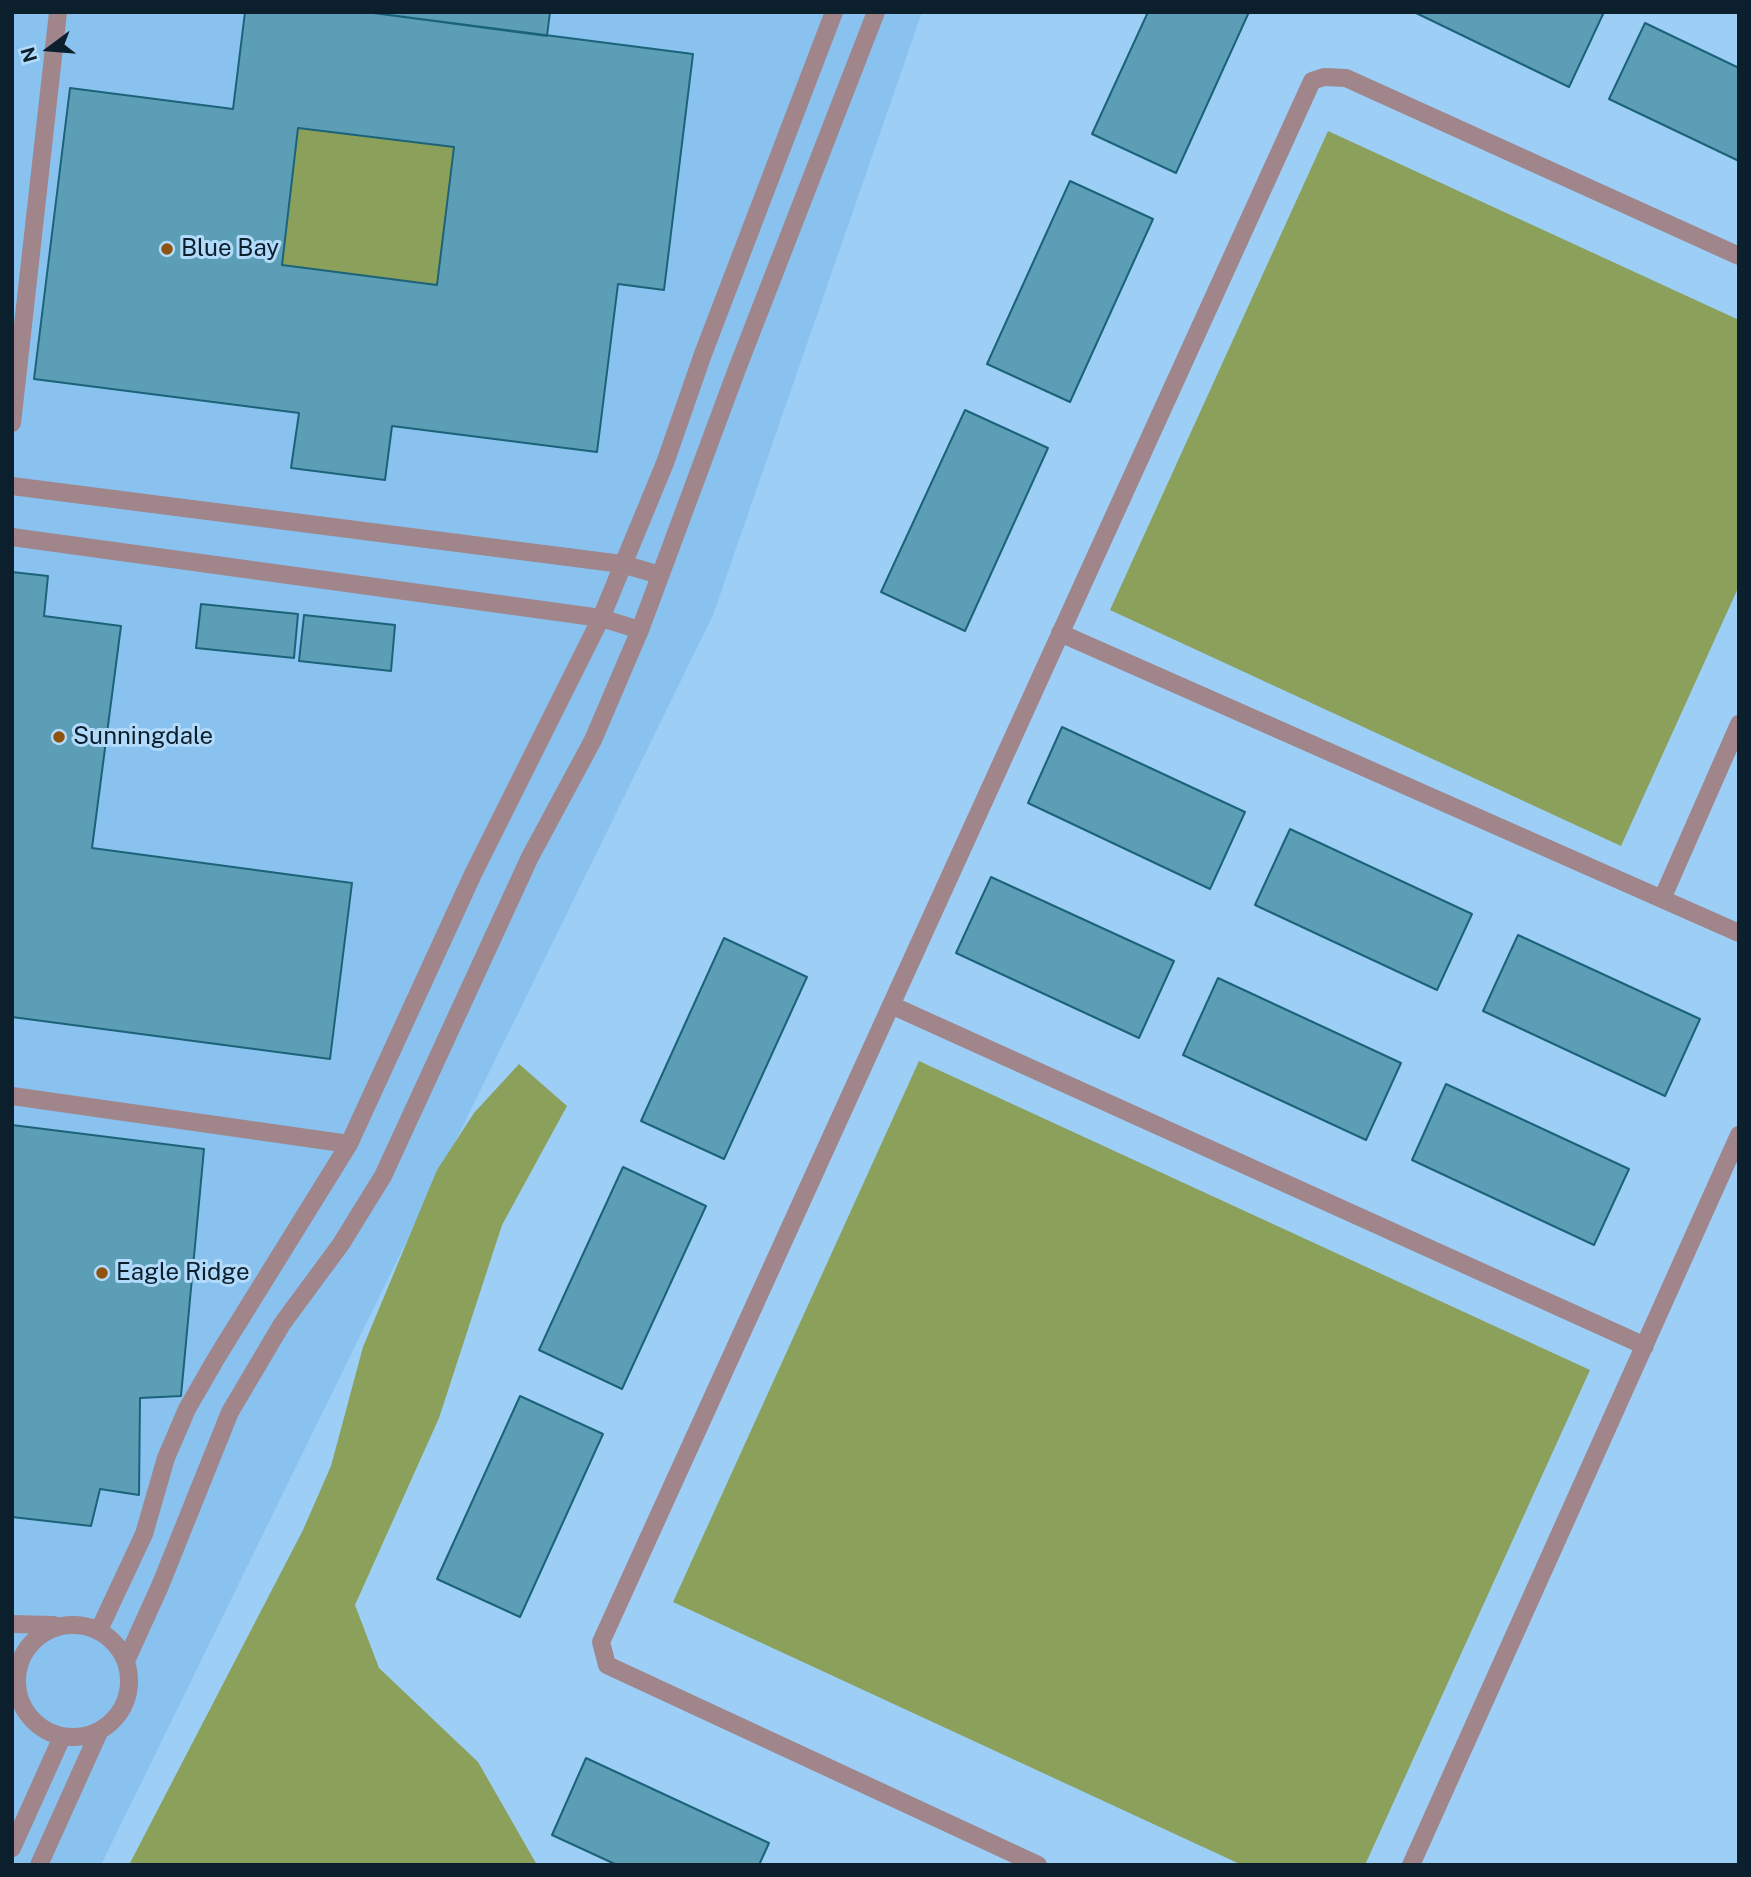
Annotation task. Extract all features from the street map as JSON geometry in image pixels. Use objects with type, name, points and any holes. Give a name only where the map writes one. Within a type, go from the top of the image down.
[{"type":"street","points":[[12,423],[58,12]]},
{"type":"street","points":[[99,1630],[144,1534],[166,1458],[187,1409],[349,1144],[473,874],[601,618],[665,463],[703,354],[834,12]]},
{"type":"street","points":[[127,1661],[230,1412],[282,1324],[341,1244],[383,1176],[530,857],[593,740],[640,630],[814,168],[876,12]]},
{"type":"street","points":[[1038,1865],[607,1665],[601,1642],[1312,80],[1324,77],[1346,78],[1739,256]]},
{"type":"street","points":[[12,486],[622,564],[660,575]]},
{"type":"street","points":[[12,537],[601,618],[640,630]]},
{"type":"street","points":[[1060,633],[1739,933]]},
{"type":"street","points":[[1662,899],[1739,724]]},
{"type":"street","points":[[891,1005],[1645,1346]]},
{"type":"street","points":[[12,1096],[349,1144]]},
{"type":"street","points":[[1411,1865],[1739,1135]]},
{"type":"street","points":[[12,1624],[79,1624],[99,1630],[116,1643],[127,1661],[130,1681],[126,1702],[116,1719],[99,1732],[80,1738],[62,1737],[46,1731],[32,1719],[22,1704],[15,1685],[26,1649],[40,1635],[59,1626]]},
{"type":"street","points":[[39,1865],[99,1732]]},
{"type":"street","points":[[12,1848],[62,1737]]},
{"type":"shaded area","points":[[12,12],[922,12],[713,615],[101,1865],[12,1865]]},
{"type":"green space","points":[[298,128],[454,147],[437,285],[282,265]]},
{"type":"green space","points":[[1328,131],[1739,320],[1739,586],[1621,846],[1110,610]]},
{"type":"green space","points":[[919,1061],[1590,1370],[1365,1865],[1242,1865],[673,1602]]},
{"type":"green space","points":[[519,1064],[567,1106],[502,1225],[439,1418],[355,1605],[379,1668],[478,1762],[537,1865],[129,1865],[303,1530],[331,1466],[363,1347],[437,1170],[474,1113]]},
{"type":"building","name":"Blue Bay","points":[[245,12],[366,12],[693,54],[664,290],[618,284],[597,452],[392,426],[385,480],[291,468],[299,413],[34,379],[70,88],[233,109]],"holes":[[[298,128],[454,147],[437,285],[282,265]]]},
{"type":"building","points":[[366,12],[550,12],[547,36]]},
{"type":"building","points":[[1148,12],[1249,12],[1176,173],[1092,134]]},
{"type":"building","points":[[1414,12],[1604,12],[1569,87]]},
{"type":"building","points":[[1645,23],[1739,68],[1739,161],[1609,99]]},
{"type":"building","points":[[1070,181],[1153,219],[1070,402],[987,364]]},
{"type":"building","points":[[965,410],[1048,448],[965,631],[881,592]]},
{"type":"building","name":"Sunningdale","points":[[12,572],[48,576],[44,616],[121,626],[92,848],[352,883],[330,1059],[12,1017]]},
{"type":"building","points":[[201,604],[298,614],[294,658],[196,648]]},
{"type":"building","points":[[304,615],[395,625],[391,671],[299,661]]},
{"type":"building","points":[[1062,727],[1245,812],[1210,889],[1028,803]]},
{"type":"building","points":[[1290,829],[1472,914],[1437,990],[1255,905]]},
{"type":"building","points":[[991,877],[1174,961],[1139,1038],[956,953]]},
{"type":"building","points":[[1518,935],[1700,1019],[1665,1096],[1483,1011]]},
{"type":"building","points":[[724,938],[807,977],[724,1159],[641,1121]]},
{"type":"building","points":[[1218,978],[1401,1063],[1366,1140],[1183,1055]]},
{"type":"building","points":[[1446,1084],[1629,1169],[1594,1245],[1412,1160]]},
{"type":"building","name":"Eagle Ridge","points":[[12,1125],[204,1149],[181,1396],[140,1398],[139,1495],[100,1489],[91,1526],[12,1517]]},
{"type":"building","points":[[623,1167],[706,1206],[622,1389],[539,1350]]},
{"type":"building","points":[[520,1396],[603,1434],[520,1617],[437,1579]]},
{"type":"building","points":[[586,1758],[769,1843],[759,1865],[617,1865],[552,1835]]},
{"type":"place","name":"Blue Bay","points":[[167,249]]},
{"type":"place","name":"Sunningdale","points":[[59,737]]},
{"type":"place","name":"Eagle Ridge","points":[[102,1273]]}]
